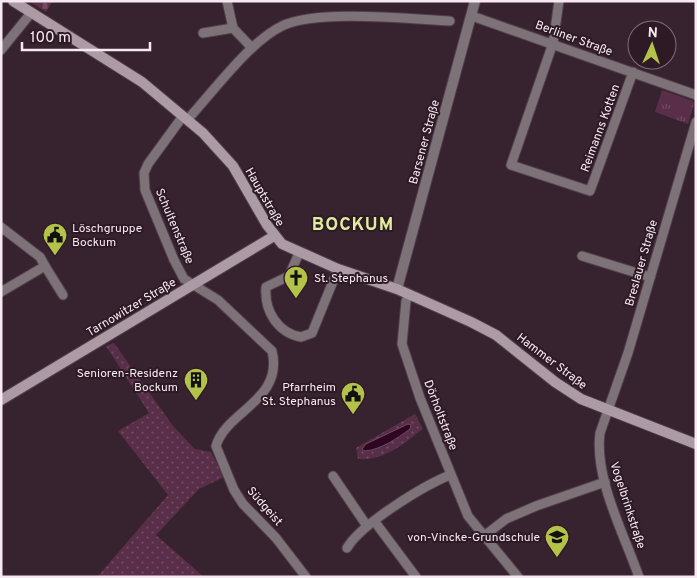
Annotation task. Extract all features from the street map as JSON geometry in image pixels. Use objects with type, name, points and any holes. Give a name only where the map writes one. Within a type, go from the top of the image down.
[{"type":"main road","name":"Hauptstraße","points":[[13,1],[136,78],[216,146],[233,166],[274,236],[282,244],[338,269],[397,289]]},
{"type":"main road","name":"Tarnowitzer Straße","points":[[1,400],[274,236]]},
{"type":"main road","name":"Hammer Straße","points":[[397,289],[496,335],[572,394],[608,411],[696,444]]},
{"type":"street","points":[[227,1],[233,28],[252,48]]},
{"type":"street","name":"Barsener Straße","points":[[397,289],[475,1]]},
{"type":"street","points":[[553,43],[559,1]]},
{"type":"street","points":[[1,50],[31,13]]},
{"type":"street","name":"Berliner Straße","points":[[472,16],[696,95]]},
{"type":"street","name":"Schultenstraße","points":[[216,446],[222,433],[260,397],[270,380],[274,359],[272,351],[235,315],[218,300],[184,279],[174,260],[144,183],[144,173],[148,164],[185,118],[252,48],[283,26],[331,17],[450,21]]},
{"type":"street","points":[[203,33],[233,28]]},
{"type":"street","name":"Reimanns Kotten","points":[[553,43],[511,165],[590,191],[633,72]]},
{"type":"street","name":"Breslauer Straße","points":[[608,411],[696,122]]},
{"type":"street","points":[[1,227],[36,254],[64,295]]},
{"type":"street","points":[[299,253],[289,276],[266,288],[271,314],[277,325],[286,332],[301,337],[306,337],[312,333],[338,269]]},
{"type":"street","points":[[582,256],[650,277]]},
{"type":"street","points":[[1,292],[45,266]]},
{"type":"street","name":"Dörholtstraße","points":[[409,295],[406,301],[403,351],[450,474],[468,516],[518,577]]},
{"type":"street","name":"Vogelbrinkstraße","points":[[608,411],[600,433],[598,446],[605,482],[639,577]]},
{"type":"street","name":"Südgeist","points":[[216,446],[234,490],[243,504],[276,538],[306,577]]},
{"type":"street","points":[[347,548],[354,536],[426,485],[450,474]]},
{"type":"street","points":[[333,476],[416,577]]},
{"type":"street","points":[[484,536],[506,519],[536,506],[605,482]]},
{"type":"green space","points":[[29,1],[53,1],[46,12]]},
{"type":"green space","points":[[662,90],[693,101],[694,104],[688,124],[655,112]]},
{"type":"green space","points":[[114,343],[173,426],[195,449],[211,452],[224,477],[199,489],[156,535],[204,577],[97,577],[168,495],[118,431],[149,413],[106,346]]},
{"type":"green space","points":[[415,414],[423,429],[400,446],[385,454],[367,459],[358,459],[356,448]]},
{"type":"shaded area","points":[[408,424],[411,425],[410,429],[389,443],[371,450],[365,451],[362,449],[366,444]]},
{"type":"place","name":"Löschgruppe Bockum","points":[[55,256]]},
{"type":"place","name":"St. Stephanus","points":[[296,299]]},
{"type":"place","name":"Senioren-Residenz Bockum","points":[[196,401]]},
{"type":"place","name":"Pfarrheim St. Stephanus","points":[[353,415]]},
{"type":"place","name":"von-Vincke-Grundschule","points":[[557,558]]},
{"type":"district","name":"BOCKUM","points":[[353,224]]}]
